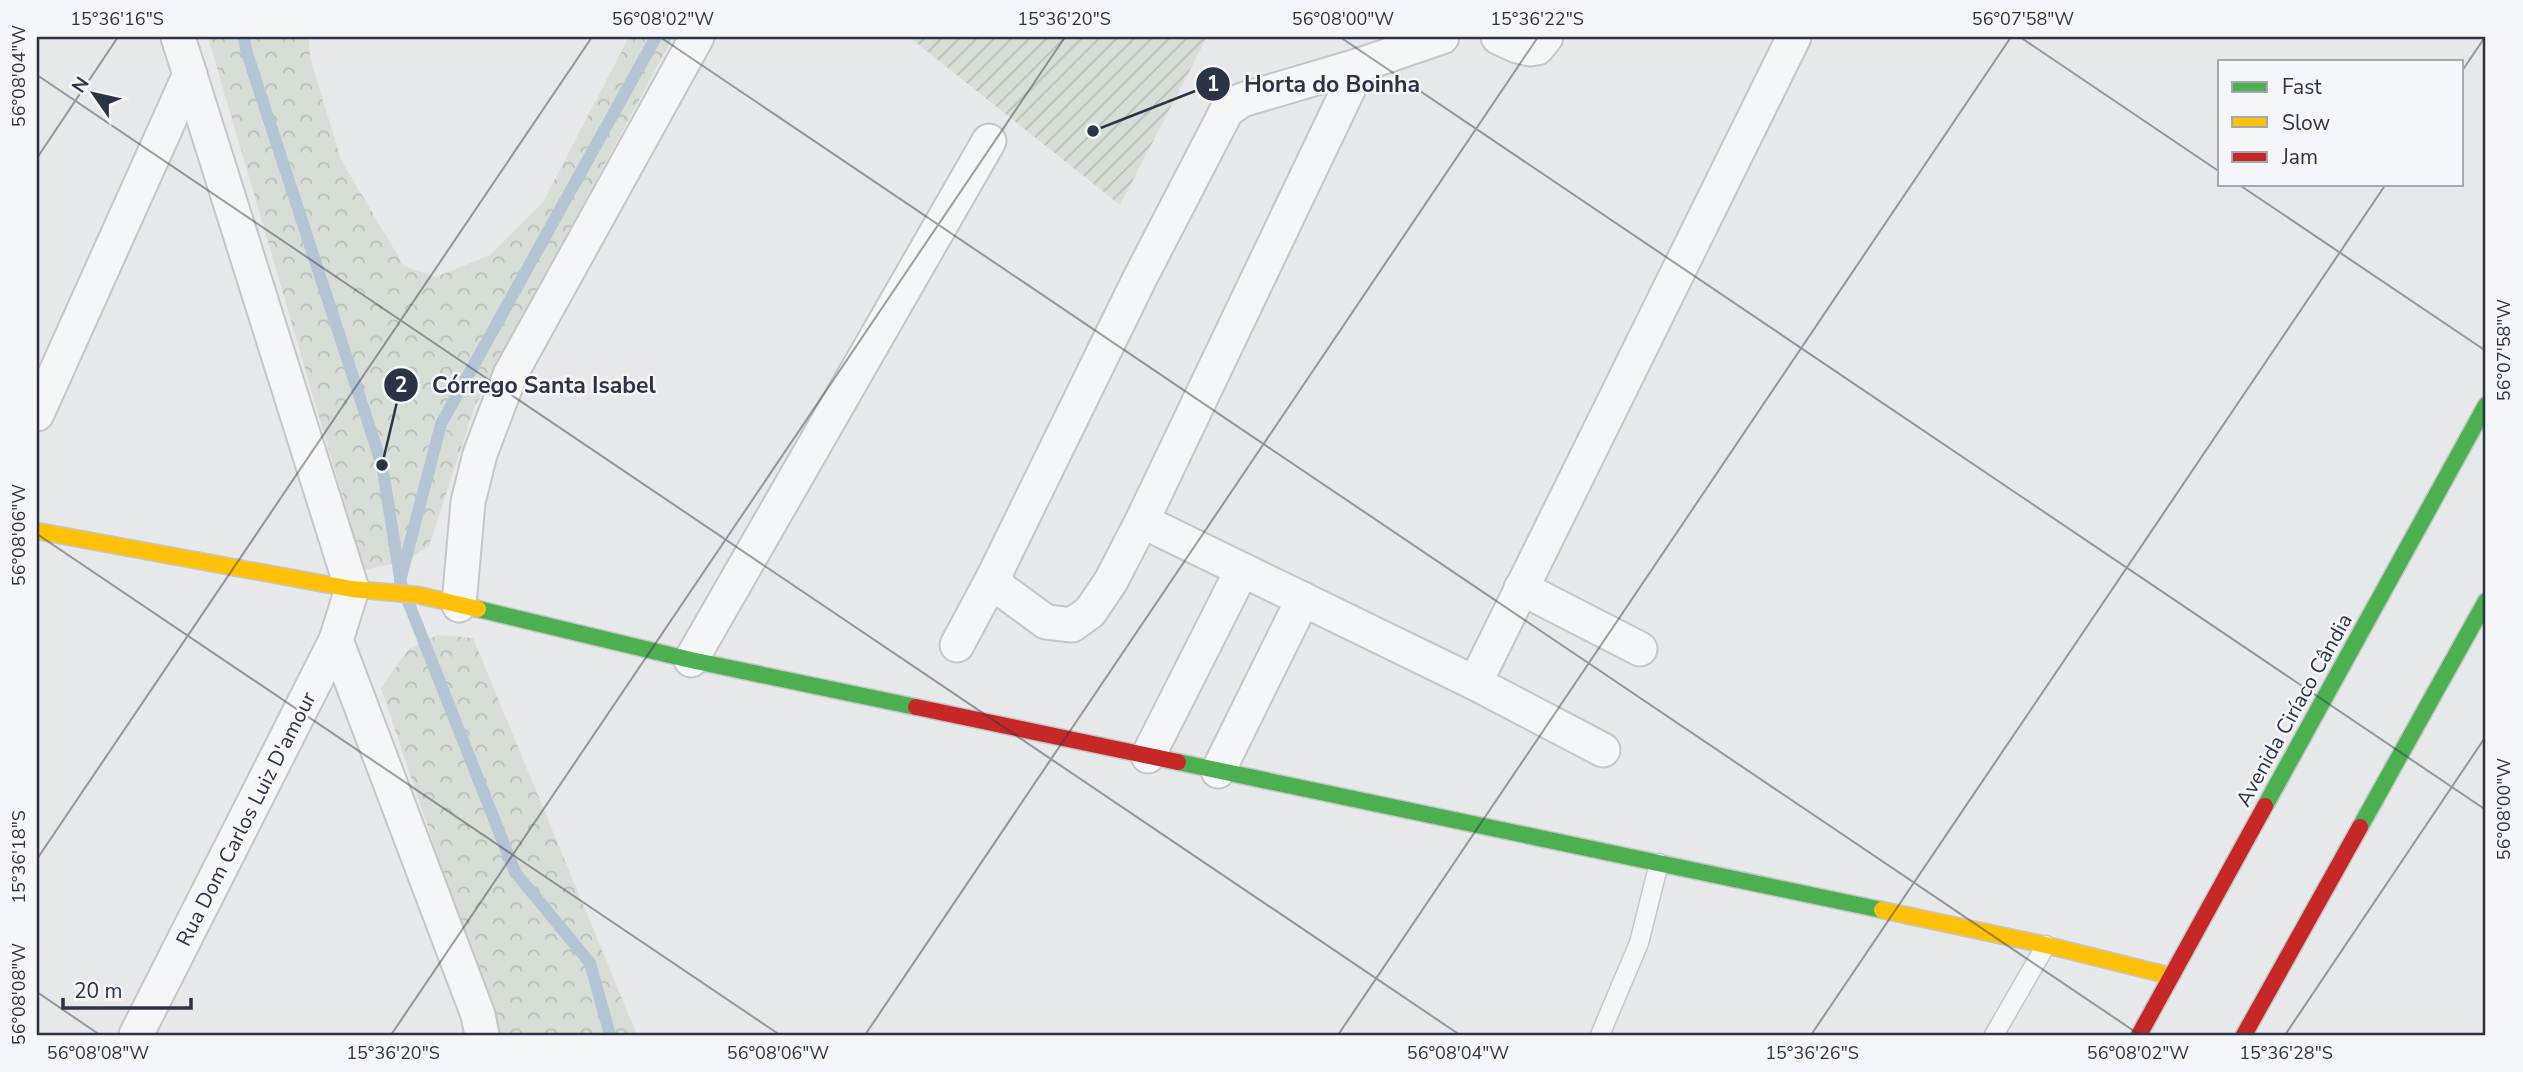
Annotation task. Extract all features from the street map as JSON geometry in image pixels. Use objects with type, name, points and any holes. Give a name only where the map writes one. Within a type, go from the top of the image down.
[{"type":"main road","name":"Avenida Ciríaco Cândia","points":[[2139,1035],[2486,405]]},
{"type":"main road","points":[[37,531],[352,589],[418,595],[691,660],[2046,945],[2171,976]]},
{"type":"main road","points":[[2244,1035],[2486,601]]},
{"type":"street","points":[[178,37],[352,589]]},
{"type":"street","points":[[459,605],[468,502],[481,454],[510,375],[696,37]]},
{"type":"street","points":[[957,645],[1227,110],[1242,100],[1443,37]]},
{"type":"street","points":[[1498,37],[1530,49],[1537,48],[1546,37]]},
{"type":"street","points":[[1475,683],[1794,37]]},
{"type":"street","points":[[994,576],[1001,589],[1046,622],[1072,625],[1090,612],[1111,581],[1142,521],[1360,65]]},
{"type":"street","points":[[37,414],[190,74]]},
{"type":"street","points":[[691,660],[989,141]]},
{"type":"street","points":[[1142,521],[1475,683],[1603,750]]},
{"type":"street","points":[[1148,756],[1242,570]]},
{"type":"street","points":[[1521,588],[1640,649]]},
{"type":"street","name":"Rua Dom Carlos Luiz D'amour","points":[[136,1035],[336,640],[352,589]]},
{"type":"street","points":[[1218,771],[1303,600]]},
{"type":"street","points":[[336,640],[473,1002],[481,1035]]},
{"type":"lane","points":[[1600,1035],[1639,943],[1659,863]]},
{"type":"lane","points":[[1994,1035],[2046,945]]},
{"type":"green space","points":[[208,37],[309,37],[310,57],[341,160],[404,266],[436,277],[490,255],[543,202],[629,37],[673,37],[475,406],[429,546],[406,561],[364,570]]},
{"type":"green space","points":[[909,37],[1207,37],[1120,205]]},
{"type":"green space","points":[[437,635],[473,638],[637,1035],[498,1035],[381,688],[409,649]]},
{"type":"waterway","points":[[244,37],[382,465],[400,577]]},
{"type":"waterway","points":[[610,1035],[590,963],[515,872],[400,581],[441,424],[656,37]]},
{"type":"traffic: fast","points":[[2265,806],[2486,405]]},
{"type":"traffic: fast","points":[[2360,827],[2486,601]]},
{"type":"traffic: fast","points":[[478,609],[691,660],[916,707]]},
{"type":"traffic: fast","points":[[1178,762],[1882,910]]},
{"type":"traffic: slow","points":[[37,531],[352,589],[418,595],[478,609]]},
{"type":"traffic: slow","points":[[1882,910],[2046,945],[2171,976]]},
{"type":"traffic: jam","points":[[916,707],[1178,762]]},
{"type":"traffic: jam","points":[[2139,1035],[2265,806]]},
{"type":"traffic: jam","points":[[2244,1035],[2360,827]]},
{"type":"place","name":"Horta do Boinha","points":[[1093,131]]},
{"type":"place","name":"Córrego Santa Isabel","points":[[382,465]]}]
